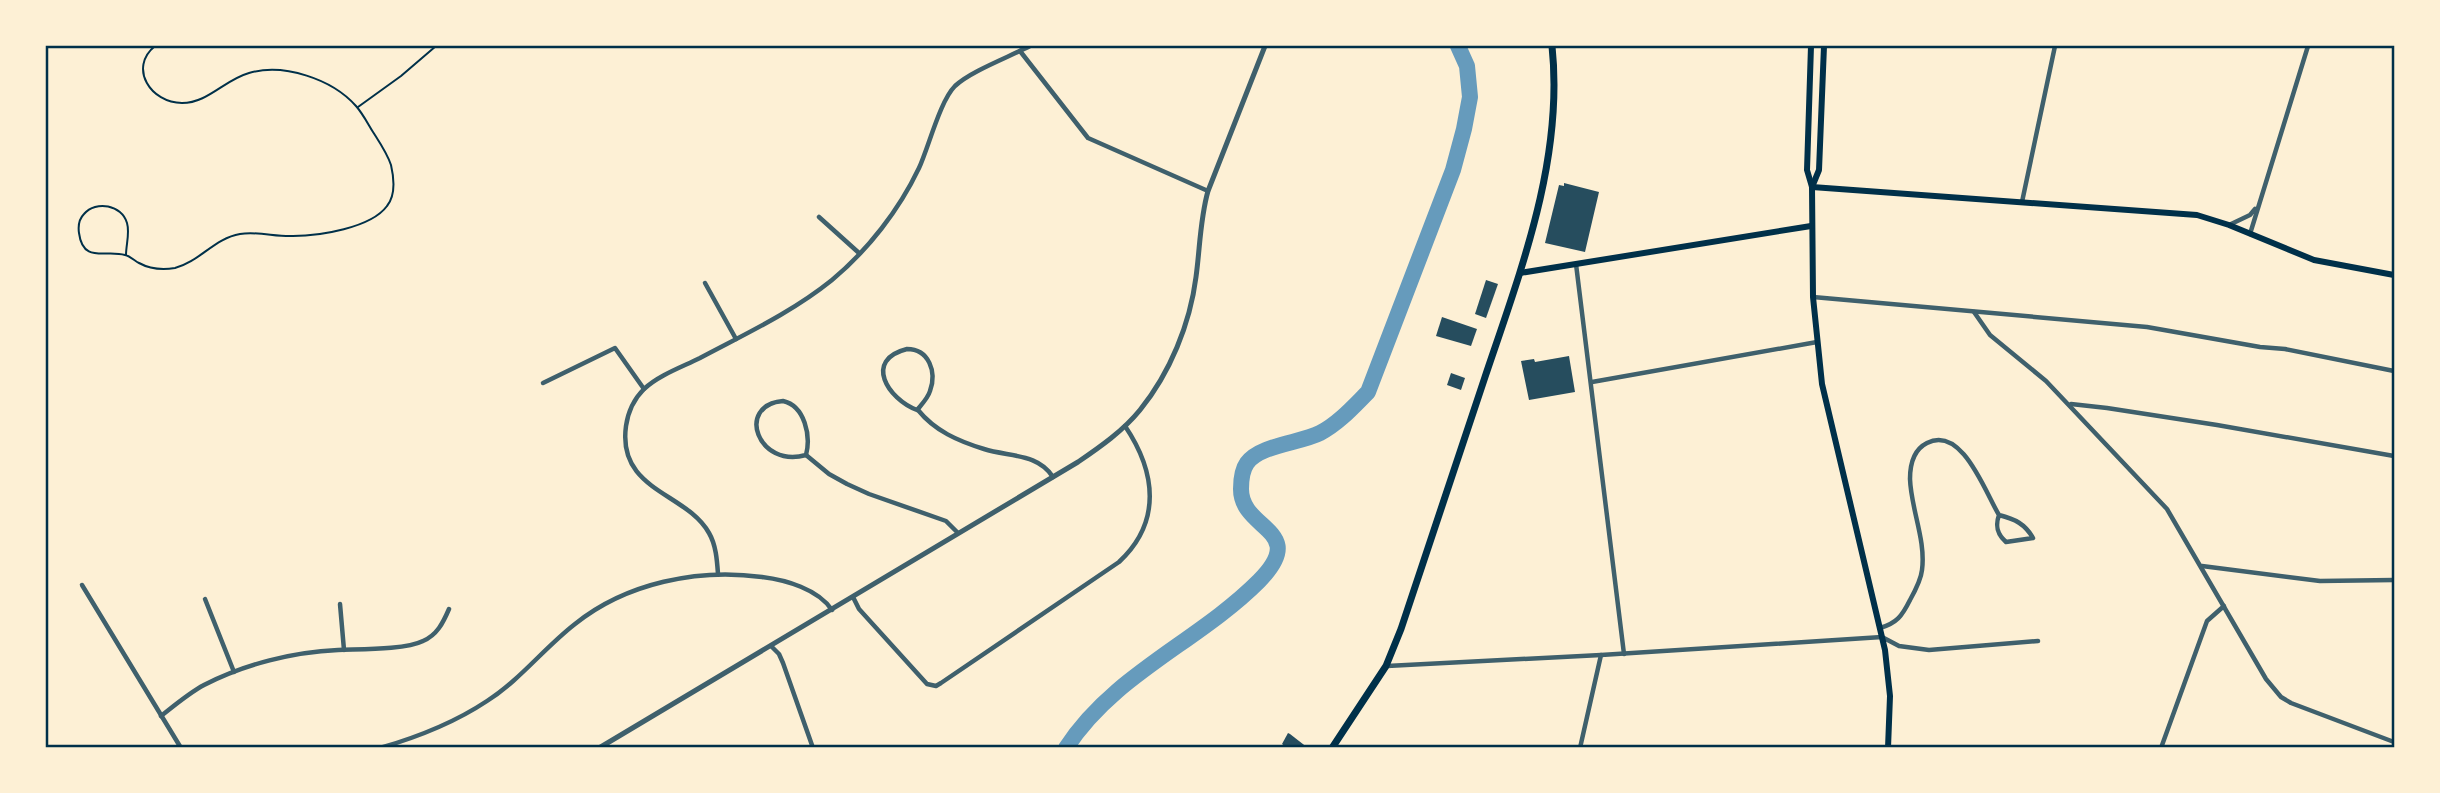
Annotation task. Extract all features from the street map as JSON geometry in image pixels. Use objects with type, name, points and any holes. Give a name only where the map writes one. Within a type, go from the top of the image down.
[{"type":"main road","points":[[1332,747],[1386,666],[1401,629],[1520,272],[1544,180],[1553,127],[1555,90],[1552,46]]},
{"type":"main road","points":[[1811,46],[1807,170],[1812,187],[1813,298],[1817,342],[1822,384],[1882,637],[1890,696],[1888,747]]},
{"type":"main road","points":[[1812,187],[1819,170],[1824,46]]},
{"type":"main road","points":[[1810,82],[1822,83]]},
{"type":"main road","points":[[1812,187],[2208,217],[2314,260],[2395,275]]},
{"type":"main road","points":[[1520,272],[1811,226]]},
{"type":"street","points":[[718,574],[714,543],[705,526],[642,478],[629,456],[626,441],[631,408],[644,389],[794,308],[833,279],[891,215],[906,191],[954,88],[1030,46]]},
{"type":"street","points":[[599,747],[1054,477],[1125,426],[1154,390],[1174,353],[1188,317],[1208,191],[1263,46]]},
{"type":"street","points":[[2022,202],[2055,46]]},
{"type":"street","points":[[2250,234],[2308,46]]},
{"type":"street","points":[[1020,51],[1088,138],[1208,191]]},
{"type":"street","points":[[2229,225],[2250,215],[2256,209]]},
{"type":"street","points":[[819,217],[859,253]]},
{"type":"street","points":[[1576,263],[1624,654]]},
{"type":"street","points":[[705,283],[736,339]]},
{"type":"street","points":[[1813,298],[2147,327],[2285,349],[2395,371]]},
{"type":"street","points":[[1974,312],[1990,335],[2070,404],[2167,509],[2266,679],[2281,697],[2395,741]]},
{"type":"street","points":[[1591,382],[1817,342]]},
{"type":"street","points":[[544,383],[615,348],[644,389]]},
{"type":"street","points":[[917,410],[931,389],[933,373],[930,364],[925,355],[916,349],[896,352],[884,366],[886,384],[896,397],[917,410],[946,435],[985,450],[1038,461],[1046,466],[1054,477]]},
{"type":"street","points":[[783,401],[796,407],[808,437],[806,455],[790,458],[761,443],[757,436],[757,424],[768,406],[783,401]]},
{"type":"street","points":[[2070,404],[2217,425],[2395,456]]},
{"type":"street","points":[[853,597],[859,609],[927,684],[936,686],[941,683],[1130,552],[1147,523],[1151,499],[1143,462],[1125,426]]},
{"type":"street","points":[[1879,628],[1894,624],[1904,613],[1922,570],[1920,538],[1910,478],[1912,457],[1920,446],[1942,439],[1953,443],[1968,458],[1999,515],[2028,528],[2033,538],[2006,542],[2000,536],[1996,523],[1999,515]]},
{"type":"street","points":[[806,455],[829,474],[847,484],[869,495],[946,521],[958,533]]},
{"type":"street","points":[[2202,566],[2320,581],[2395,580]]},
{"type":"street","points":[[380,747],[442,727],[484,703],[510,685],[575,624],[628,593],[662,583],[718,574],[769,578],[817,594],[832,610]]},
{"type":"street","points":[[82,585],[181,747]]},
{"type":"street","points":[[205,599],[234,672]]},
{"type":"street","points":[[340,604],[344,650]]},
{"type":"street","points":[[2161,747],[2207,621],[2224,606]]},
{"type":"street","points":[[161,716],[193,691],[234,672],[312,651],[422,642],[441,626],[449,609]]},
{"type":"street","points":[[1386,666],[1882,637],[1899,646],[1929,650],[2038,641]]},
{"type":"street","points":[[771,646],[783,663],[813,747]]},
{"type":"street","points":[[1580,747],[1601,655]]},
{"type":"path","points":[[126,255],[128,229],[124,216],[107,206],[93,207],[87,211],[79,224],[83,247],[92,253],[126,255],[148,267],[172,268],[192,261],[228,238],[241,233],[292,237],[344,228],[376,216],[387,207],[392,197],[392,174],[382,146],[357,107],[342,94],[320,82],[283,70],[249,73],[198,101],[183,103],[167,100],[154,94],[144,80],[145,59],[155,46]]},
{"type":"path","points":[[357,107],[401,76],[436,46]]},
{"type":"building","points":[[1564,183],[1599,192],[1585,252],[1545,243],[1559,185],[1564,186]]},
{"type":"building","points":[[1486,280],[1498,284],[1486,318],[1475,314]]},
{"type":"building","points":[[1442,317],[1477,329],[1471,346],[1436,336]]},
{"type":"building","points":[[1569,356],[1575,392],[1529,400],[1521,361],[1534,359],[1535,362]]},
{"type":"building","points":[[1451,373],[1465,378],[1461,390],[1447,385]]},
{"type":"building","points":[[1288,733],[1308,748],[1287,748],[1282,744]]},
{"type":"waterway","points":[[1066,748],[1108,699],[1235,603],[1273,564],[1278,551],[1276,540],[1244,503],[1241,489],[1244,469],[1247,463],[1261,452],[1327,429],[1368,392],[1453,170],[1464,129],[1470,97],[1467,66],[1458,46]]}]
